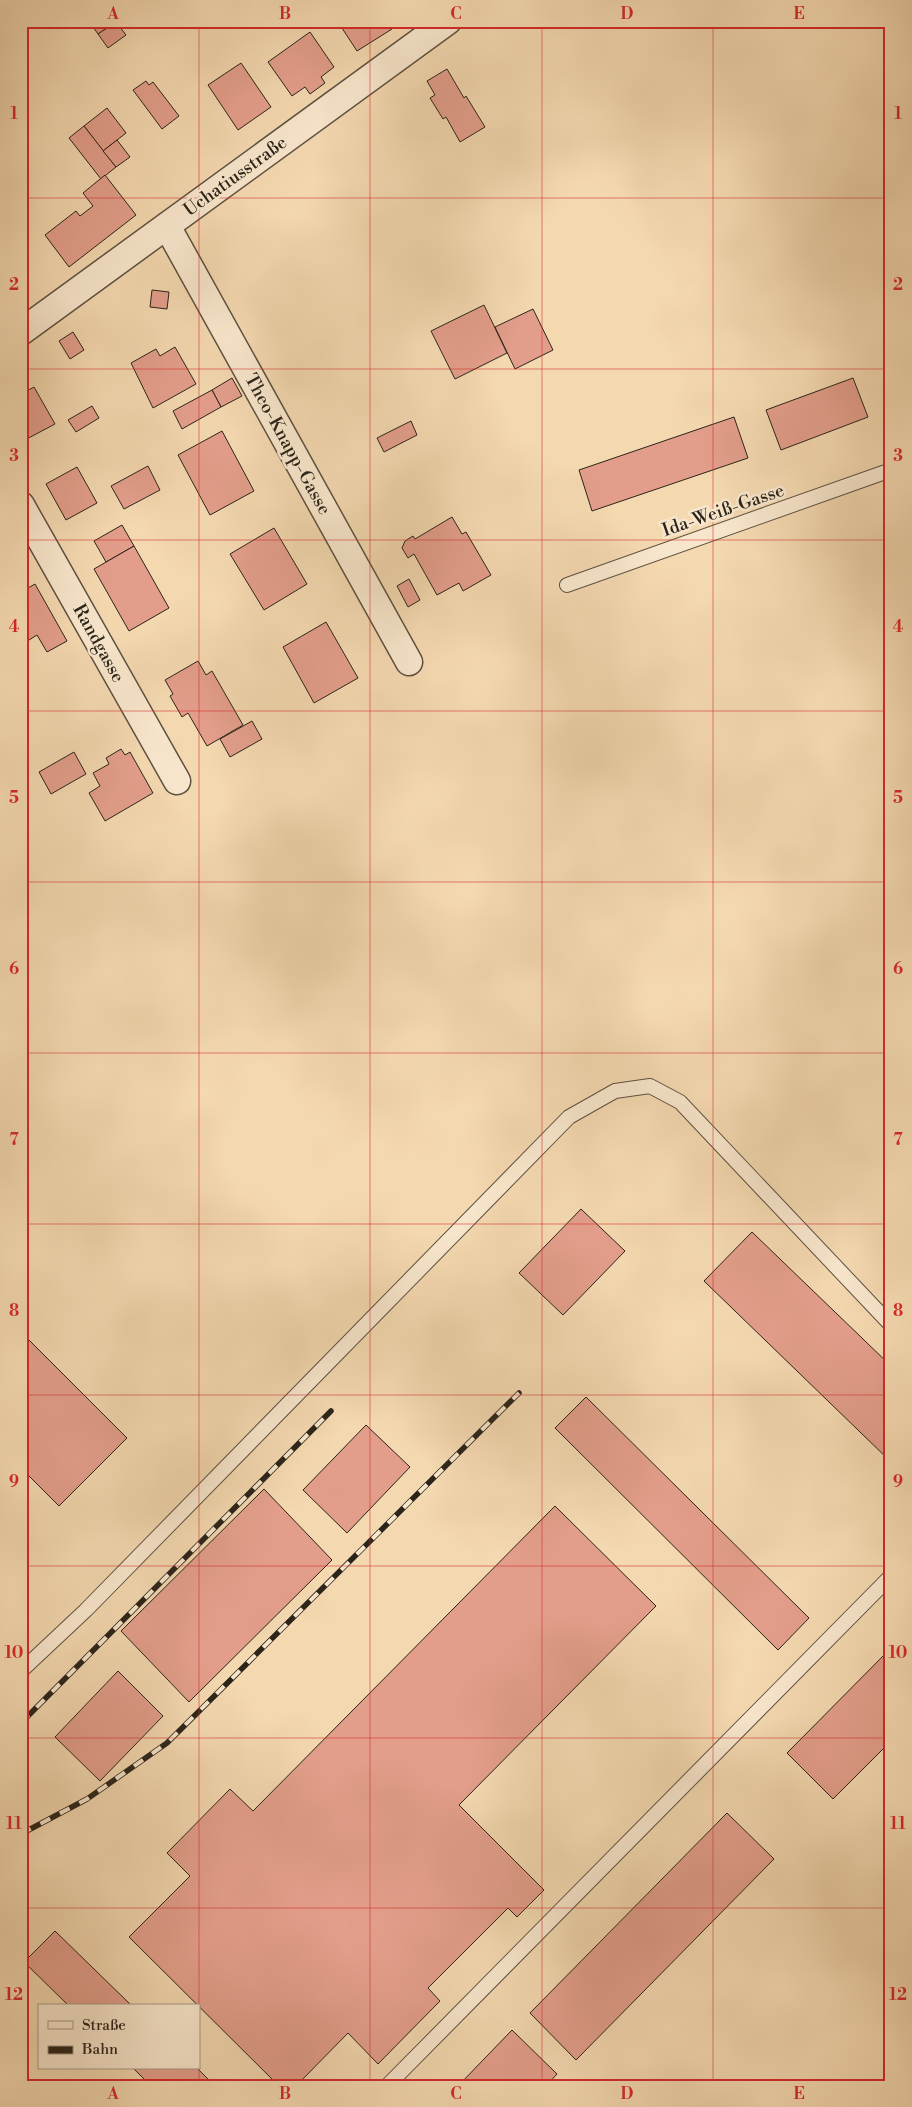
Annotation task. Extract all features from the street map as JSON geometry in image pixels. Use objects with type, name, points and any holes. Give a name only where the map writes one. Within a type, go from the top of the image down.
[{"type":"street","name":"Uchatiusstraße","points":[[21,332],[448,21]]},
{"type":"street","name":"Theo-Knapp-Gasse","points":[[167,226],[409,662]]},
{"type":"street","name":"Randgasse","points":[[21,505],[177,781]]},
{"type":"lane","name":"Ida-Weiß-Gasse","points":[[567,585],[891,470]]},
{"type":"lane","points":[[21,1671],[86,1610],[569,1117],[615,1091],[650,1086],[680,1102],[891,1325]]},
{"type":"lane","points":[[387,2086],[891,1576]]},
{"type":"building","points":[[89,21],[111,21],[113,24],[98,34]]},
{"type":"building","points":[[387,21],[392,29],[357,51],[338,22]]},
{"type":"building","points":[[116,22],[126,35],[108,48],[98,34]]},
{"type":"building","points":[[310,32],[334,67],[321,77],[325,83],[310,94],[305,87],[292,96],[268,62]]},
{"type":"building","points":[[241,63],[271,107],[238,130],[208,85]]},
{"type":"building","points":[[447,69],[464,98],[466,96],[485,127],[460,142],[446,117],[443,119],[430,98],[435,95],[427,81]]},
{"type":"building","points":[[146,81],[149,85],[153,82],[179,116],[162,129],[133,90]]},
{"type":"building","points":[[107,108],[126,133],[103,151],[84,126]]},
{"type":"building","points":[[84,126],[116,167],[101,179],[69,138]]},
{"type":"building","points":[[117,140],[130,157],[116,167],[103,151]]},
{"type":"building","points":[[105,175],[136,215],[69,267],[45,235],[76,211],[80,216],[93,206],[83,193]]},
{"type":"building","points":[[152,290],[169,292],[167,309],[150,307]]},
{"type":"building","points":[[484,305],[507,353],[455,379],[431,331]]},
{"type":"building","points":[[533,309],[553,350],[515,369],[495,327]]},
{"type":"building","points":[[73,332],[84,350],[70,359],[59,341]]},
{"type":"building","points":[[175,347],[196,384],[153,408],[131,363],[156,349],[160,356]]},
{"type":"building","points":[[232,378],[242,396],[221,407],[212,390]]},
{"type":"building","points":[[853,378],[868,417],[781,450],[766,410]]},
{"type":"building","points":[[34,387],[55,424],[21,442],[21,394]]},
{"type":"building","points":[[212,390],[221,407],[182,429],[173,411]]},
{"type":"building","points":[[92,406],[99,418],[76,432],[68,420]]},
{"type":"building","points":[[734,417],[748,458],[592,511],[579,470]]},
{"type":"building","points":[[411,421],[417,435],[384,452],[377,438]]},
{"type":"building","points":[[222,431],[254,491],[210,515],[178,455]]},
{"type":"building","points":[[148,466],[160,490],[124,509],[111,486]]},
{"type":"building","points":[[77,467],[97,503],[66,520],[46,484]]},
{"type":"building","points":[[452,517],[462,534],[466,532],[491,575],[463,591],[459,583],[437,595],[414,554],[408,558],[402,548],[405,541],[413,536],[415,539]]},
{"type":"building","points":[[122,525],[134,546],[106,562],[94,541]]},
{"type":"building","points":[[274,528],[307,584],[264,610],[230,554]]},
{"type":"building","points":[[134,546],[169,608],[129,631],[94,569]]},
{"type":"building","points":[[409,579],[420,600],[408,607],[397,586]]},
{"type":"building","points":[[35,584],[67,641],[47,652],[37,635],[21,645],[21,616],[26,614],[21,606],[21,592]]},
{"type":"building","points":[[326,622],[358,678],[314,703],[283,647]]},
{"type":"building","points":[[198,661],[206,675],[212,671],[243,725],[207,746],[188,713],[182,717],[170,696],[173,694],[165,680]]},
{"type":"building","points":[[252,721],[262,739],[230,757],[220,739]]},
{"type":"building","points":[[121,749],[125,755],[130,752],[153,793],[105,821],[89,793],[100,786],[93,773],[109,764],[106,758]]},
{"type":"building","points":[[74,752],[86,774],[51,794],[39,772]]},
{"type":"building","points":[[581,1209],[625,1251],[563,1315],[519,1273]]},
{"type":"building","points":[[752,1232],[891,1366],[891,1462],[704,1281]]},
{"type":"building","points":[[21,1332],[127,1438],[59,1506],[21,1468]]},
{"type":"building","points":[[586,1397],[809,1618],[778,1650],[555,1428]]},
{"type":"building","points":[[366,1425],[410,1467],[347,1533],[303,1490]]},
{"type":"building","points":[[264,1489],[332,1560],[189,1702],[121,1631]]},
{"type":"building","points":[[555,1506],[656,1606],[459,1805],[544,1890],[517,1917],[508,1908],[428,1988],[440,2001],[378,2064],[348,2033],[296,2086],[279,2086],[200,2008],[200,2004],[196,2004],[129,1937],[190,1876],[167,1853],[230,1789],[253,1811]]},
{"type":"building","points":[[891,1648],[891,1741],[833,1799],[787,1753]]},
{"type":"building","points":[[118,1671],[163,1716],[100,1781],[55,1737]]},
{"type":"building","points":[[727,1813],[774,1859],[576,2060],[530,2013]]},
{"type":"building","points":[[55,1931],[130,2004],[67,2004],[24,1962]]},
{"type":"building","points":[[512,2030],[557,2074],[546,2086],[458,2086]]},
{"type":"building","points":[[135,2070],[199,2070],[215,2086],[151,2086]]},
{"type":"building","points":[[891,2078],[891,2086],[873,2086]]},
{"type":"railway","points":[[21,1834],[87,1799],[167,1743],[519,1393]]},
{"type":"railway","points":[[21,1723],[331,1411]]}]
